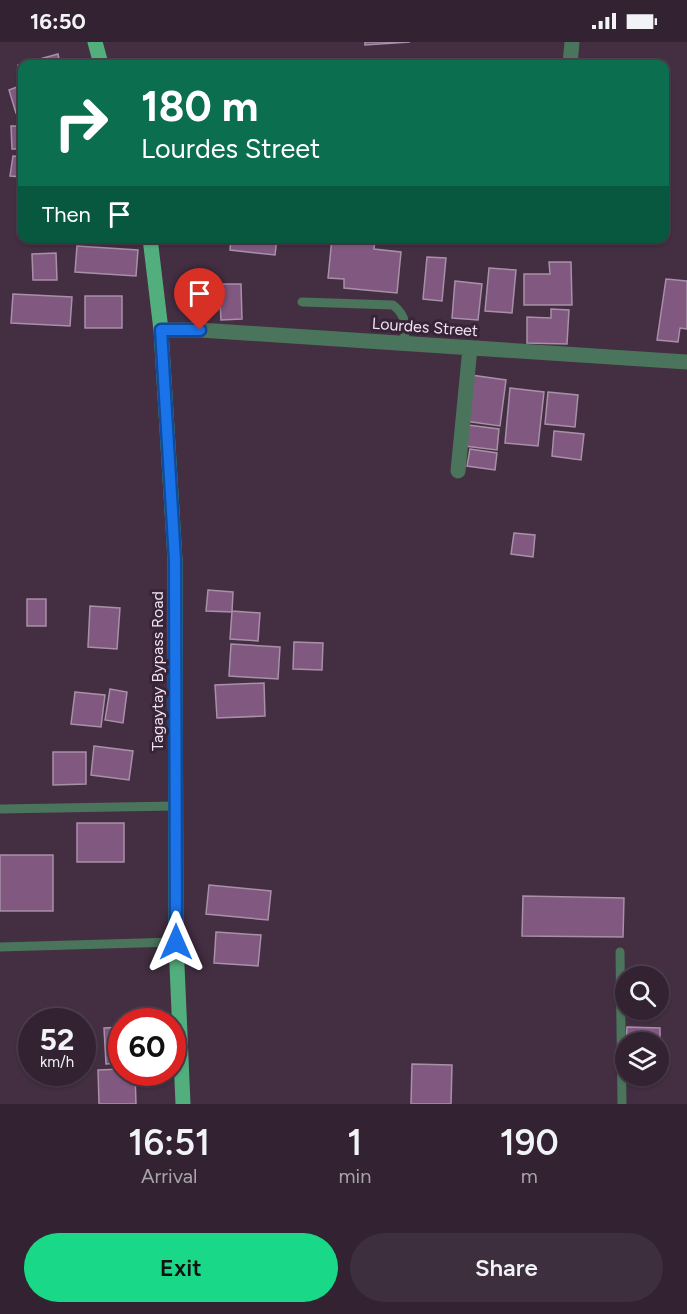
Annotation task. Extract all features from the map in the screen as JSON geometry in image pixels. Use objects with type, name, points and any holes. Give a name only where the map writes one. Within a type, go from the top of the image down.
[{"type":"main road","points":[[94,42],[100,60]]},
{"type":"main road","name":"Tagaytay Bypass Road","points":[[151,243],[161,330],[175,560],[176,942],[183,1104]]},
{"type":"street","points":[[570,60],[572,42]]},
{"type":"street","name":"Lourdes Street","points":[[161,330],[200,330],[687,362]]},
{"type":"street","points":[[458,471],[470,348]]},
{"type":"lane","points":[[302,302],[393,305],[402,311],[406,324],[404,343]]},
{"type":"lane","points":[[0,809],[175,806]]},
{"type":"lane","points":[[0,947],[176,942]]},
{"type":"lane","points":[[620,952],[622,1104]]},
{"type":"building","points":[[365,42],[410,42],[365,45]]},
{"type":"building","points":[[58,54],[59,60],[36,60]]},
{"type":"building","points":[[18,87],[18,112],[16,113],[9,90]]},
{"type":"building","points":[[11,126],[18,126],[18,149],[12,149]]},
{"type":"building","points":[[13,156],[18,157],[18,177],[10,176]]},
{"type":"building","points":[[231,243],[276,243],[275,255],[230,250]]},
{"type":"building","points":[[332,243],[375,243],[374,249],[401,252],[397,293],[344,288],[344,279],[328,278]]},
{"type":"building","points":[[77,246],[138,250],[136,276],[75,272]]},
{"type":"building","points":[[56,253],[57,280],[33,280],[32,254]]},
{"type":"building","points":[[427,257],[446,258],[442,301],[423,299]]},
{"type":"building","points":[[549,262],[571,262],[572,305],[524,305],[524,274],[550,274]]},
{"type":"building","points":[[489,268],[516,270],[512,313],[485,311]]},
{"type":"building","points":[[666,279],[687,281],[687,329],[680,328],[678,342],[657,340]]},
{"type":"building","points":[[455,281],[482,284],[478,320],[452,318]]},
{"type":"building","points":[[219,284],[241,284],[242,319],[221,320]]},
{"type":"building","points":[[13,294],[72,297],[70,326],[11,323]]},
{"type":"building","points":[[85,296],[122,296],[122,328],[85,328]]},
{"type":"building","points":[[551,309],[569,310],[567,344],[527,343],[527,317],[551,318]]},
{"type":"building","points":[[471,375],[506,380],[500,426],[465,421]]},
{"type":"building","points":[[510,388],[544,392],[538,446],[505,443]]},
{"type":"building","points":[[548,392],[578,395],[575,427],[545,424]]},
{"type":"building","points":[[468,425],[499,429],[497,450],[465,446]]},
{"type":"building","points":[[554,431],[584,434],[581,460],[552,456]]},
{"type":"building","points":[[470,449],[497,453],[495,470],[467,466]]},
{"type":"building","points":[[514,533],[535,535],[533,557],[511,554]]},
{"type":"building","points":[[208,590],[233,592],[232,612],[206,611]]},
{"type":"building","points":[[27,599],[46,599],[46,626],[27,626]]},
{"type":"building","points":[[90,606],[120,608],[117,649],[88,647]]},
{"type":"building","points":[[232,611],[260,613],[258,641],[230,639]]},
{"type":"building","points":[[294,642],[323,643],[322,670],[293,669]]},
{"type":"building","points":[[231,644],[280,647],[278,679],[229,676]]},
{"type":"building","points":[[264,683],[265,716],[217,718],[215,685]]},
{"type":"building","points":[[110,689],[127,692],[123,723],[105,720]]},
{"type":"building","points":[[75,692],[105,695],[101,727],[71,724]]},
{"type":"building","points":[[94,746],[133,751],[129,780],[91,775]]},
{"type":"building","points":[[53,752],[86,752],[86,784],[53,785]]},
{"type":"building","points":[[77,823],[124,823],[124,862],[77,862]]},
{"type":"building","points":[[0,855],[53,855],[53,911],[0,911]]},
{"type":"building","points":[[209,885],[271,891],[268,920],[206,914]]},
{"type":"building","points":[[523,896],[624,898],[623,937],[522,936]]},
{"type":"building","points":[[216,932],[261,935],[258,966],[214,963]]},
{"type":"building","points":[[627,1027],[660,1028],[660,1032],[627,1032]]},
{"type":"building","points":[[104,1028],[108,1028],[108,1064],[106,1064]]},
{"type":"building","points":[[412,1064],[452,1065],[451,1104],[411,1104]]},
{"type":"building","points":[[98,1070],[108,1070],[108,1086],[135,1086],[136,1104],[99,1104]]},
{"type":"route","points":[[176,942],[175,560],[161,330],[200,330]]}]
